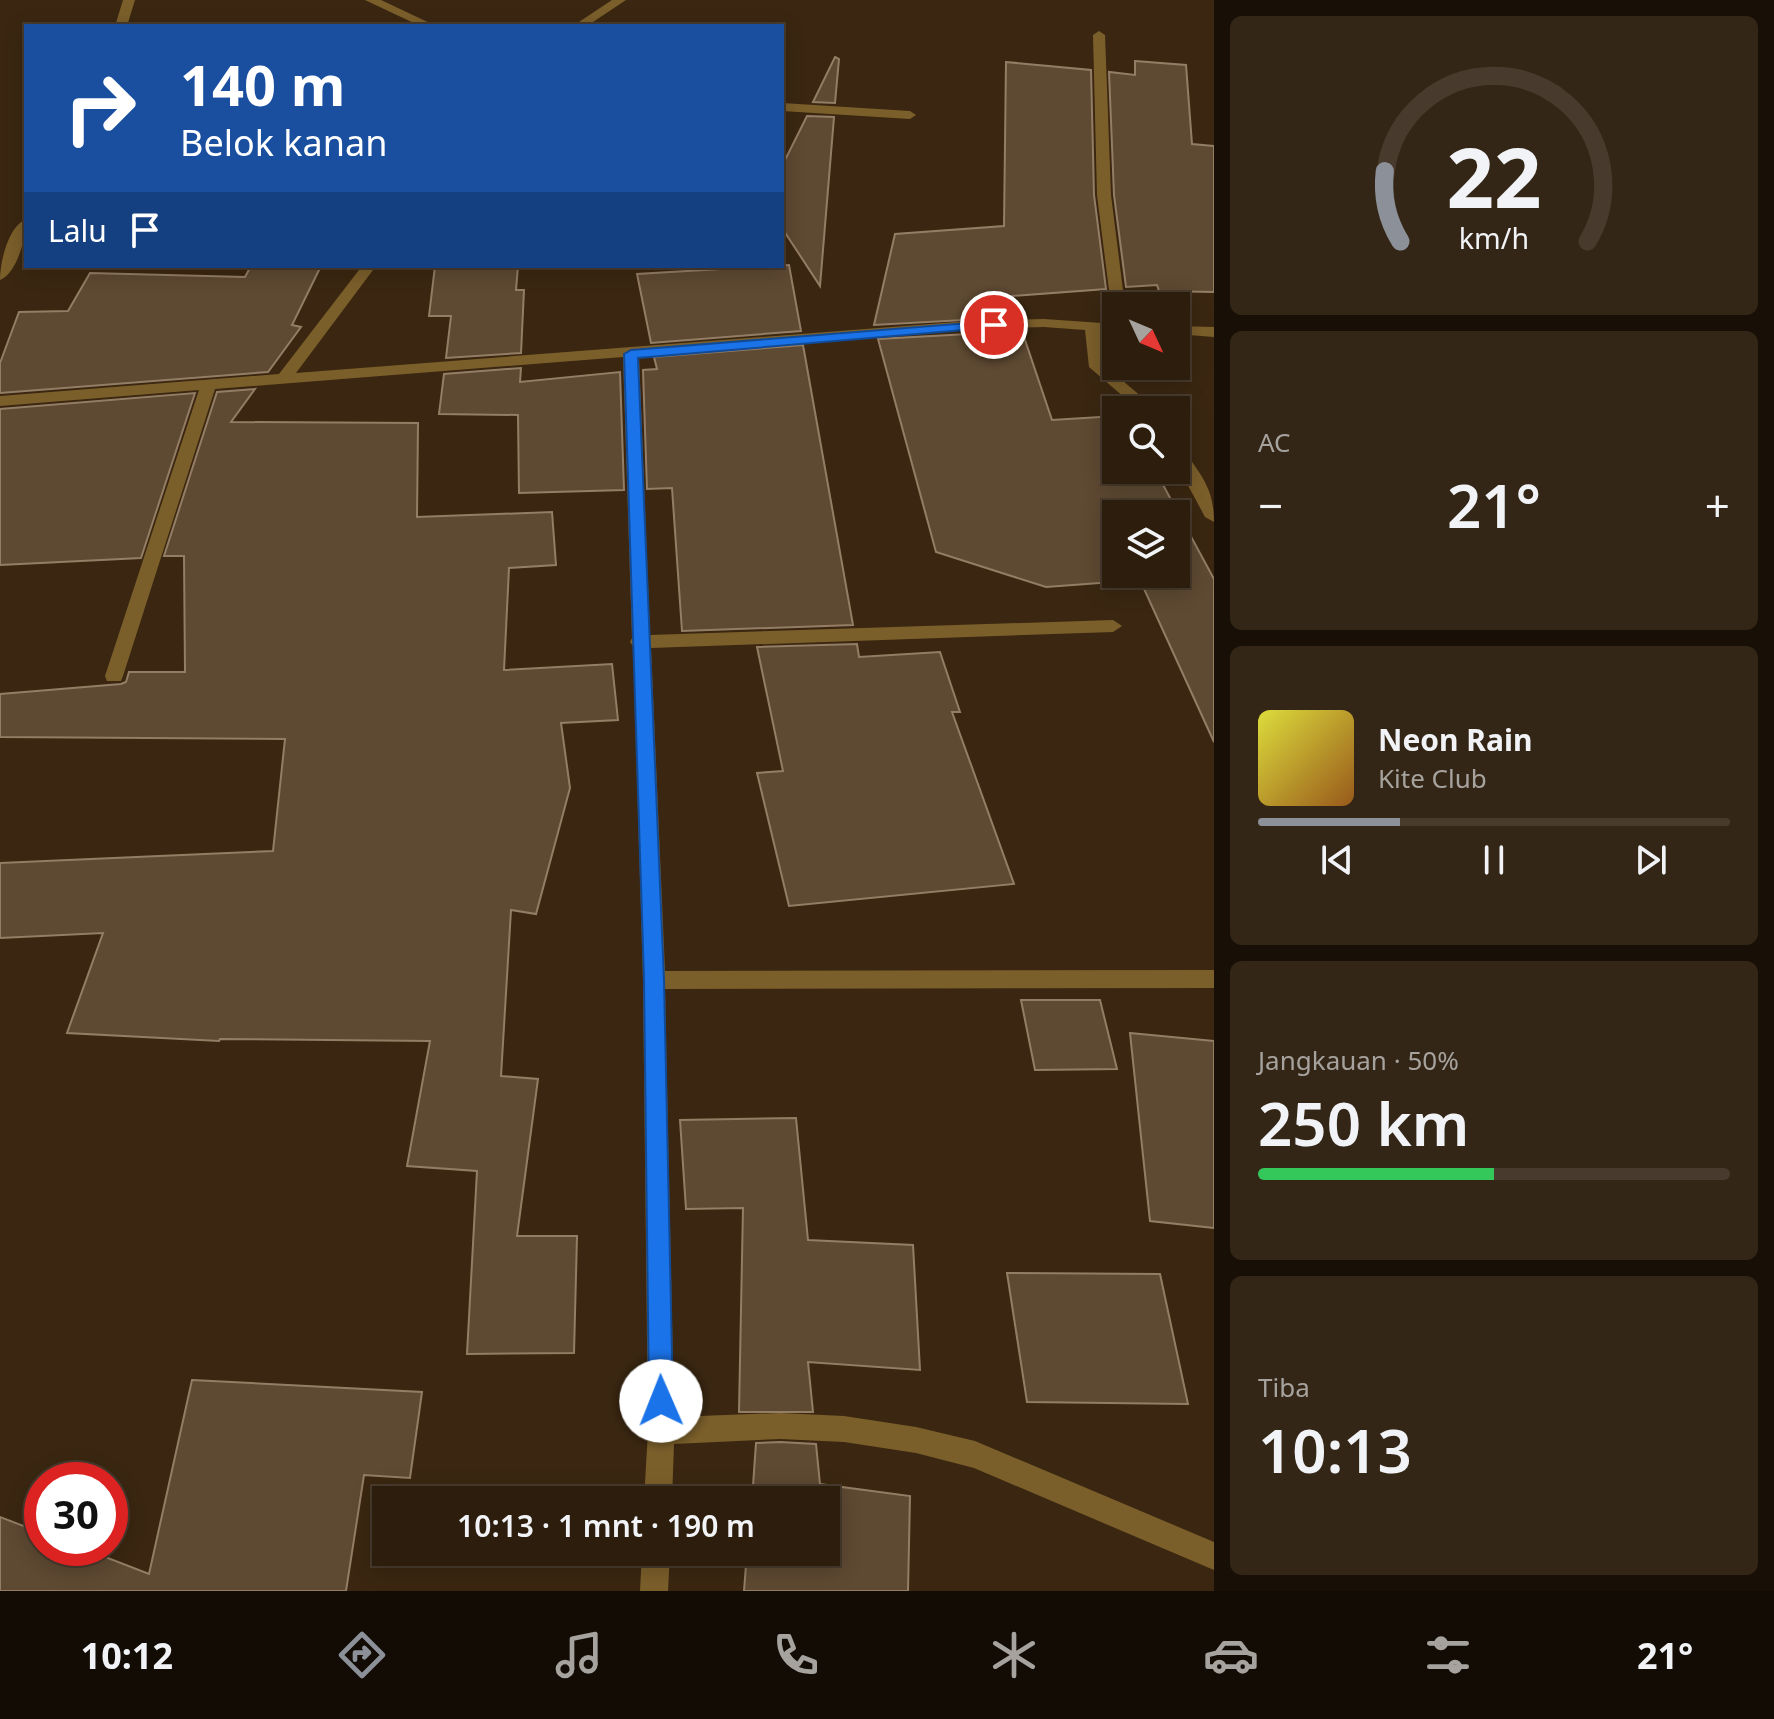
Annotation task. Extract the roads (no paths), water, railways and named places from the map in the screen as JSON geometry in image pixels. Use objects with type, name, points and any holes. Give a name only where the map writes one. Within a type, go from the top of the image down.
[{"type":"street","points":[[122,24],[129,0]]},
{"type":"street","points":[[371,0],[425,24]]},
{"type":"street","points":[[582,24],[620,0]]},
{"type":"street","points":[[1099,35],[1104,195],[1116,292]]},
{"type":"street","points":[[784,107],[910,115]]},
{"type":"street","points":[[0,276],[24,227]]},
{"type":"street","points":[[285,377],[367,268]]},
{"type":"street","points":[[0,401],[285,377],[631,354],[969,325],[1044,323],[1102,327]]},
{"type":"street","points":[[1092,326],[1094,364],[1132,396]]},
{"type":"street","points":[[1190,331],[1214,332]]},
{"type":"street","points":[[631,354],[639,642],[654,980],[661,1431],[659,1486]]},
{"type":"street","points":[[114,676],[209,383]]},
{"type":"street","points":[[1190,472],[1214,517]]},
{"type":"street","points":[[639,642],[1113,626]]},
{"type":"street","points":[[654,980],[1214,979]]},
{"type":"street","points":[[661,1431],[780,1426],[844,1429],[916,1440],[975,1455],[1214,1556]]},
{"type":"street","points":[[654,1591],[655,1566]]}]
